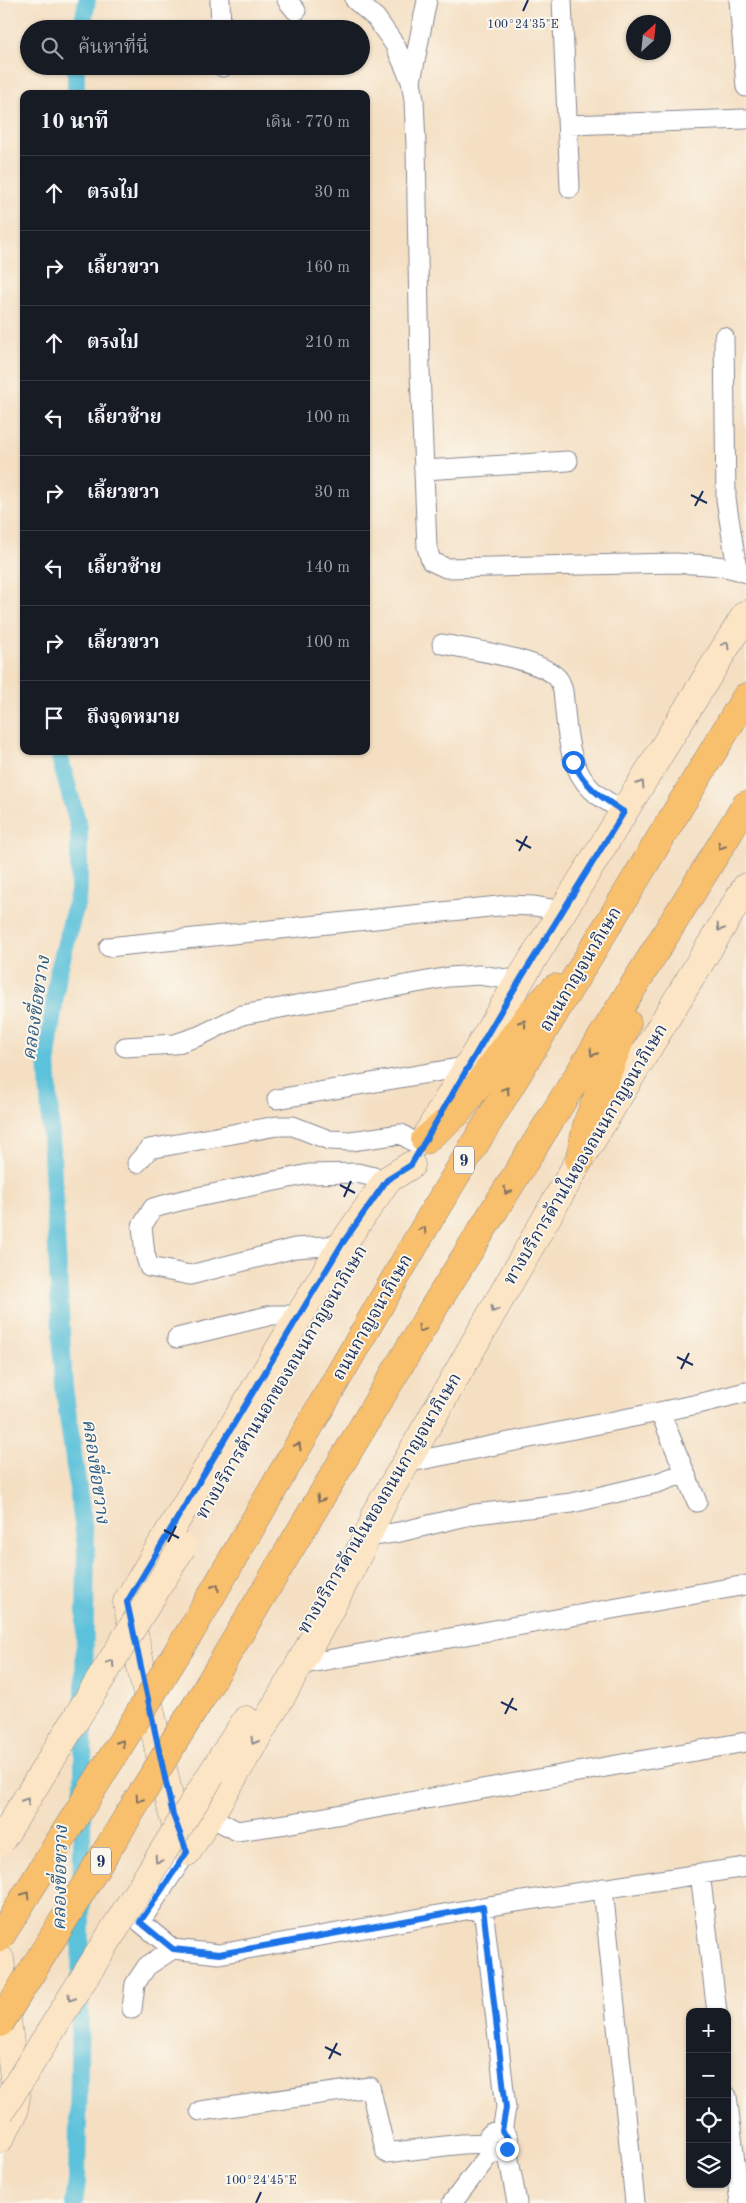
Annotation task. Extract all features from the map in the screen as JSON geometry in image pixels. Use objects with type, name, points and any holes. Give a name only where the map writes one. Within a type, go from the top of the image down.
[{"type":"highway","name":"ถนนกาญจนาภิเษก","points":[[0,1937],[192,1629],[433,1213],[746,697]]},
{"type":"highway","name":"9","points":[[0,2023],[201,1698],[436,1304],[746,805]]},
{"type":"highway","points":[[578,1161],[591,1113],[656,952]]},
{"type":"highway","points":[[418,1150],[458,1112],[530,1014],[587,957]]},
{"type":"main road","name":"ทางบริการด้านนอกของถนนกาญจนาภิเษก","points":[[0,1842],[182,1547],[520,981],[746,614]]},
{"type":"main road","name":"ทางบริการด้านในของถนนกาญจนาภิเษก","points":[[0,2112],[385,1498],[578,1161],[746,887]]},
{"type":"main road","points":[[187,1852],[173,1815],[127,1602],[342,1244],[387,1180],[418,1150]]},
{"type":"main road","points":[[187,1852],[330,1609],[385,1498]]},
{"type":"main road","points":[[0,1959],[16,2096],[13,2114],[0,2138]]},
{"type":"street","points":[[220,0],[221,20]]},
{"type":"street","points":[[355,0],[376,9],[411,81]]},
{"type":"street","points":[[427,0],[411,81],[416,145],[420,371],[429,554],[431,560],[446,568],[676,563],[742,571],[726,499],[724,337]]},
{"type":"street","points":[[562,0],[570,188]]},
{"type":"street","points":[[739,0],[746,87]]},
{"type":"street","points":[[568,125],[746,119]]},
{"type":"street","points":[[425,470],[568,461]]},
{"type":"street","points":[[442,644],[506,656],[549,672],[559,680],[563,691],[573,762],[581,777],[592,791],[624,812]]},
{"type":"street","points":[[109,947],[508,905],[564,910]]},
{"type":"street","points":[[125,1047],[176,1044],[200,1036],[242,1016],[449,977],[479,975],[520,981]]},
{"type":"street","points":[[276,1099],[470,1066]]},
{"type":"street","points":[[137,1163],[149,1149],[277,1126],[293,1126],[329,1140],[351,1141],[401,1134],[418,1150]]},
{"type":"street","points":[[342,1244],[296,1248],[190,1275],[149,1267],[145,1254],[142,1226],[154,1208],[280,1179],[309,1174],[358,1173],[387,1180]]},
{"type":"street","points":[[176,1338],[272,1315],[301,1315]]},
{"type":"street","points":[[406,1463],[660,1412],[746,1392]]},
{"type":"street","points":[[660,1412],[697,1502]]},
{"type":"street","points":[[367,1537],[400,1532],[475,1514],[572,1504],[656,1484],[685,1472]]},
{"type":"street","points":[[300,1659],[310,1663],[746,1585]]},
{"type":"street","points":[[209,1816],[236,1831],[746,1742]]},
{"type":"street","points":[[187,1852],[140,1922],[173,1949],[219,1954],[483,1907],[746,1867]]},
{"type":"street","points":[[700,1873],[717,2008]]},
{"type":"street","points":[[604,1888],[636,2203]]},
{"type":"street","points":[[452,2203],[497,2143],[506,2108],[483,1907]]},
{"type":"street","points":[[132,2009],[134,1984],[147,1966],[173,1949]]},
{"type":"street","points":[[200,2111],[370,2087],[386,2152],[497,2143]]},
{"type":"street","points":[[727,2098],[740,2203]]},
{"type":"street","points":[[497,2143],[517,2203]]},
{"type":"waterway","name":"คลองขื่อขวาง","points":[[84,20],[87,0]]},
{"type":"waterway","name":"คลองขื่อขวาง","points":[[76,75],[76,90]]},
{"type":"waterway","name":"คลองขื่อขวาง","points":[[59,755],[79,828],[79,892],[58,974],[47,1058],[64,1388],[86,1546],[77,2182],[74,2203]]},
{"type":"route","points":[[507,2149],[509,2139],[502,2131],[506,2108],[483,1907],[219,1954],[173,1949],[140,1922],[187,1852],[173,1815],[127,1602],[342,1244],[387,1180],[411,1165],[420,1146],[470,1066],[502,1009],[624,812],[592,791],[581,777],[573,762]]}]
